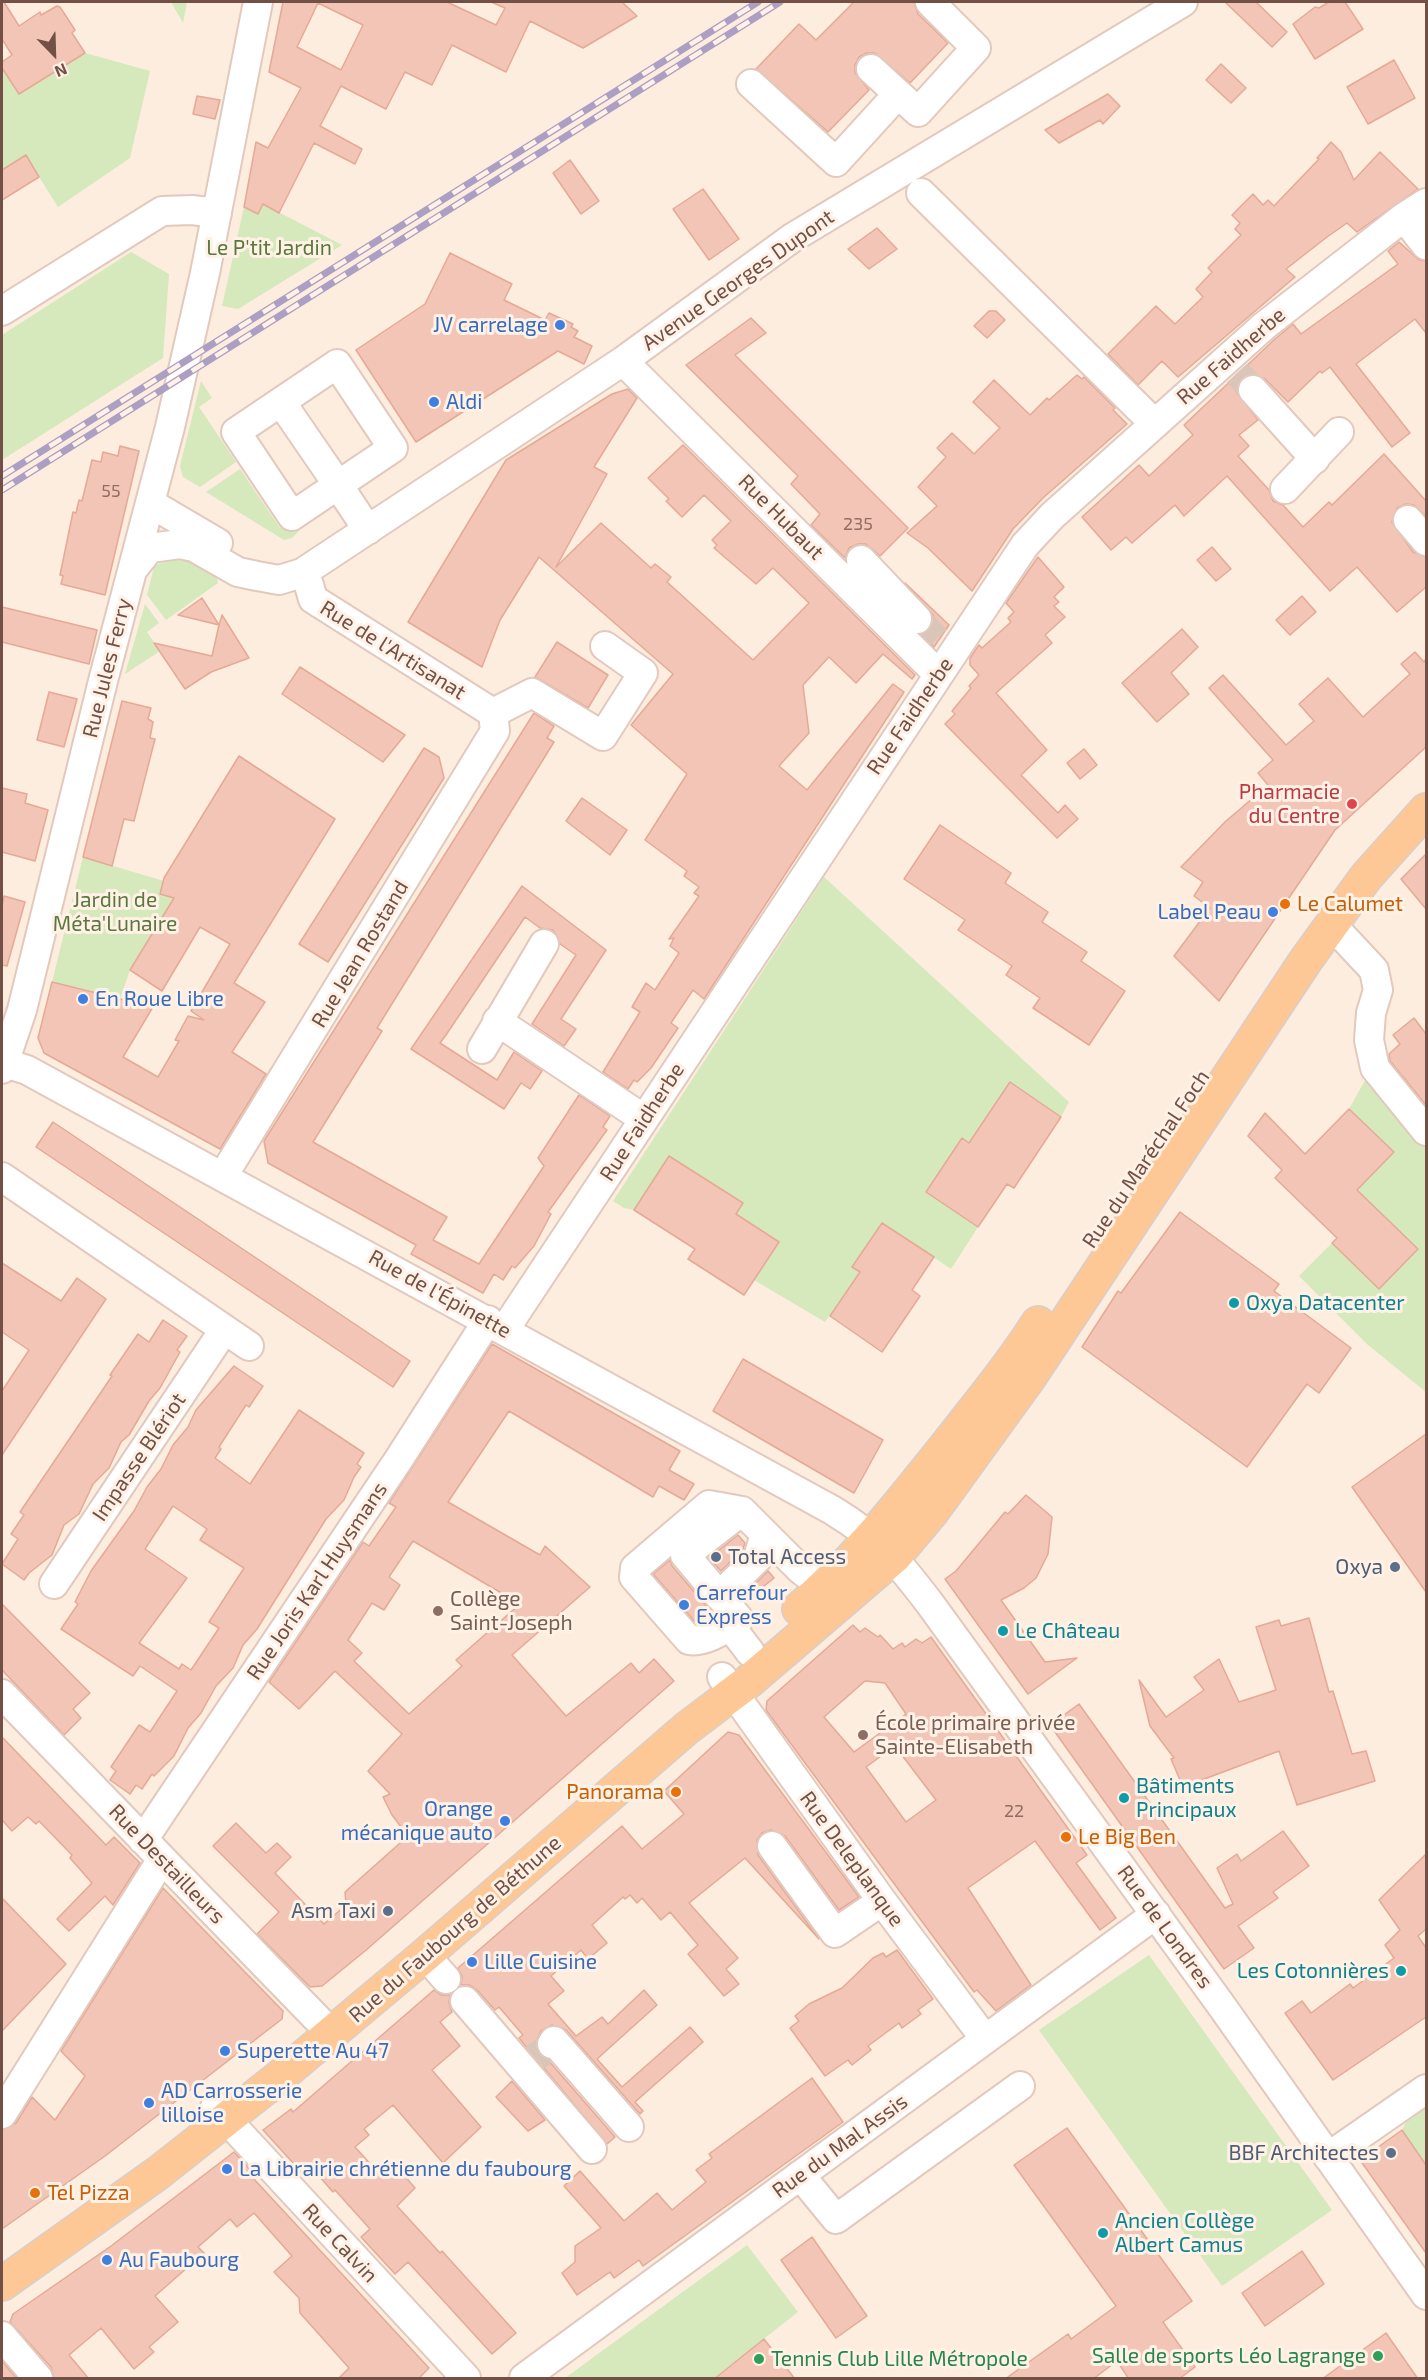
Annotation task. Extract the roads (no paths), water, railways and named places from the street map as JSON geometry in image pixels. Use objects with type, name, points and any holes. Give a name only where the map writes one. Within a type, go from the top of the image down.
[{"type":"main road","name":"Rue du Maréchal Foch","points":[[884,1546],[1021,1350],[1213,1058],[1321,902],[1365,851],[1426,788]]},
{"type":"main road","name":"Rue du Maréchal Foch","points":[[884,1546],[932,1512],[1029,1378],[1240,1058],[1332,924],[1378,861],[1426,810]]},
{"type":"main road","name":"Rue du Faubourg de Béthune","points":[[2,2284],[149,2179],[221,2113],[326,2027],[425,1933],[728,1684],[834,1594],[884,1546]]},
{"type":"main road","name":"Rue du Faubourg de Béthune","points":[[326,2027],[436,1967],[687,1728],[728,1684],[750,1652],[834,1594]]},
{"type":"main road","name":"Rue du Faubourg de Béthune","points":[[2,2261],[221,2113]]},
{"type":"street","name":"Rue Jules Ferry","points":[[2,1064],[22,1010],[171,427],[205,273],[258,2]]},
{"type":"street","points":[[751,84],[836,162],[976,48],[930,2]]},
{"type":"street","name":"Avenue Georges Dupont","points":[[296,575],[623,361],[792,238],[1183,2]]},
{"type":"street","points":[[871,69],[908,103],[940,147]]},
{"type":"street","points":[[921,193],[1155,424]]},
{"type":"street","points":[[2,311],[162,212],[192,210],[217,213]]},
{"type":"street","points":[[1415,210],[1426,245]]},
{"type":"street","name":"Rue Faidherbe","points":[[496,1324],[644,1119],[943,656],[1025,545],[1052,516],[1155,424],[1239,374],[1285,309],[1415,210]]},
{"type":"street","name":"Rue Hubaut","points":[[623,361],[943,656]]},
{"type":"street","points":[[337,364],[393,448],[338,485],[292,516],[236,432],[337,364]]},
{"type":"street","points":[[1239,374],[1315,459]]},
{"type":"street","points":[[281,402],[368,530]]},
{"type":"street","points":[[1286,489],[1339,432]]},
{"type":"street","points":[[150,504],[263,568],[296,575]]},
{"type":"street","points":[[133,569],[150,548],[180,544],[194,547],[238,572],[279,580],[296,575]]},
{"type":"street","points":[[861,560],[917,619]]},
{"type":"street","name":"Rue de l'Artisanat","points":[[296,575],[309,585],[313,599],[494,722]]},
{"type":"street","points":[[494,722],[532,693],[603,736],[643,673],[605,646]]},
{"type":"street","name":"Rue Jean Rostand","points":[[224,1176],[494,722]]},
{"type":"street","points":[[1332,924],[1374,970],[1378,990],[1371,1013],[1369,1040],[1375,1068],[1426,1131]]},
{"type":"street","points":[[482,1049],[544,944]]},
{"type":"street","points":[[497,1021],[644,1119]]},
{"type":"street","name":"Rue de l'Épinette","points":[[2,1064],[27,1070],[496,1324],[832,1510],[884,1546]]},
{"type":"street","points":[[2,1177],[249,1346]]},
{"type":"street","name":"Rue Joris Karl Huysmans","points":[[2,2114],[153,1850],[393,1468],[496,1324]]},
{"type":"street","name":"Impasse Blériot","points":[[54,1584],[224,1330]]},
{"type":"street","points":[[788,1556],[722,1603],[698,1642],[689,1640],[634,1577],[635,1568],[709,1505],[742,1511],[788,1556],[801,1570],[834,1594]]},
{"type":"street","points":[[742,1511],[685,1555],[722,1603],[750,1652]]},
{"type":"street","points":[[722,1603],[722,1568],[765,1534]]},
{"type":"street","name":"Rue de Londres","points":[[884,1546],[1156,1914],[1426,2295]]},
{"type":"street","name":"Rue Deleplanque","points":[[728,1684],[882,1901],[986,2039]]},
{"type":"street","name":"Rue Destailleurs","points":[[2,1694],[326,2027]]},
{"type":"street","points":[[772,1846],[835,1932],[882,1901]]},
{"type":"street","name":"Rue du Mal Assis","points":[[524,2379],[1156,1914]]},
{"type":"street","points":[[465,2001],[525,2066],[592,2149]]},
{"type":"street","points":[[552,2044],[554,2042],[629,2127]]},
{"type":"street","points":[[800,2175],[836,2219],[1020,2086]]},
{"type":"street","points":[[1328,2157],[1426,2089]]},
{"type":"street","name":"Rue Calvin","points":[[221,2113],[466,2379]]},
{"type":"street","points":[[2,2336],[38,2379]]},
{"type":"tunnel","points":[[1237,373],[1253,390]]},
{"type":"tunnel","points":[[917,619],[938,641]]},
{"type":"tunnel","points":[[527,2064],[552,2044]]},
{"type":"railway","points":[[2,476],[758,2]]},
{"type":"railway","points":[[2,490],[780,2]]},
{"type":"place","name":"JV carrelage","points":[[560,325]]},
{"type":"place","name":"Aldi","points":[[434,402]]},
{"type":"place","name":"Pharmacie du Centre","points":[[1352,804]]},
{"type":"place","name":"Le Calumet","points":[[1285,904]]},
{"type":"place","name":"Label Peau","points":[[1273,912]]},
{"type":"place","name":"En Roue Libre","points":[[83,999]]},
{"type":"place","name":"Oxya Datacenter","points":[[1234,1303]]},
{"type":"place","name":"Total Access","points":[[716,1557]]},
{"type":"place","name":"Oxya","points":[[1395,1567]]},
{"type":"place","name":"Carrefour Express","points":[[684,1605]]},
{"type":"place","name":"Collège Saint-Joseph","points":[[438,1611]]},
{"type":"place","name":"Le Château","points":[[1003,1631]]},
{"type":"place","name":"École primaire privée Sainte-Elisabeth","points":[[863,1735]]},
{"type":"place","name":"Panorama","points":[[676,1792]]},
{"type":"place","name":"Bâtiments Principaux","points":[[1124,1798]]},
{"type":"place","name":"Orange mécanique auto","points":[[505,1821]]},
{"type":"place","name":"Le Big Ben","points":[[1066,1837]]},
{"type":"place","name":"Asm Taxi","points":[[388,1911]]},
{"type":"place","name":"Lille Cuisine","points":[[472,1962]]},
{"type":"place","name":"Les Cotonnières","points":[[1401,1971]]},
{"type":"place","name":"Superette Au 47","points":[[225,2051]]},
{"type":"place","name":"AD Carrosserie lilloise","points":[[149,2103]]},
{"type":"place","name":"BBF Architectes","points":[[1391,2153]]},
{"type":"place","name":"La Librairie chrétienne du faubourg","points":[[227,2169]]},
{"type":"place","name":"Tel Pizza","points":[[35,2193]]},
{"type":"place","name":"Ancien Collège Albert Camus","points":[[1103,2233]]},
{"type":"place","name":"Au Faubourg","points":[[107,2260]]},
{"type":"place","name":"Salle de sports Léo Lagrange","points":[[1378,2356]]},
{"type":"place","name":"Tennis Club Lille Métropole","points":[[759,2359]]},
{"type":"park label","name":"Le P'tit Jardin","points":[[269,248]]},
{"type":"park label","name":"Jardin de Méta'Lunaire","points":[[115,912]]}]
